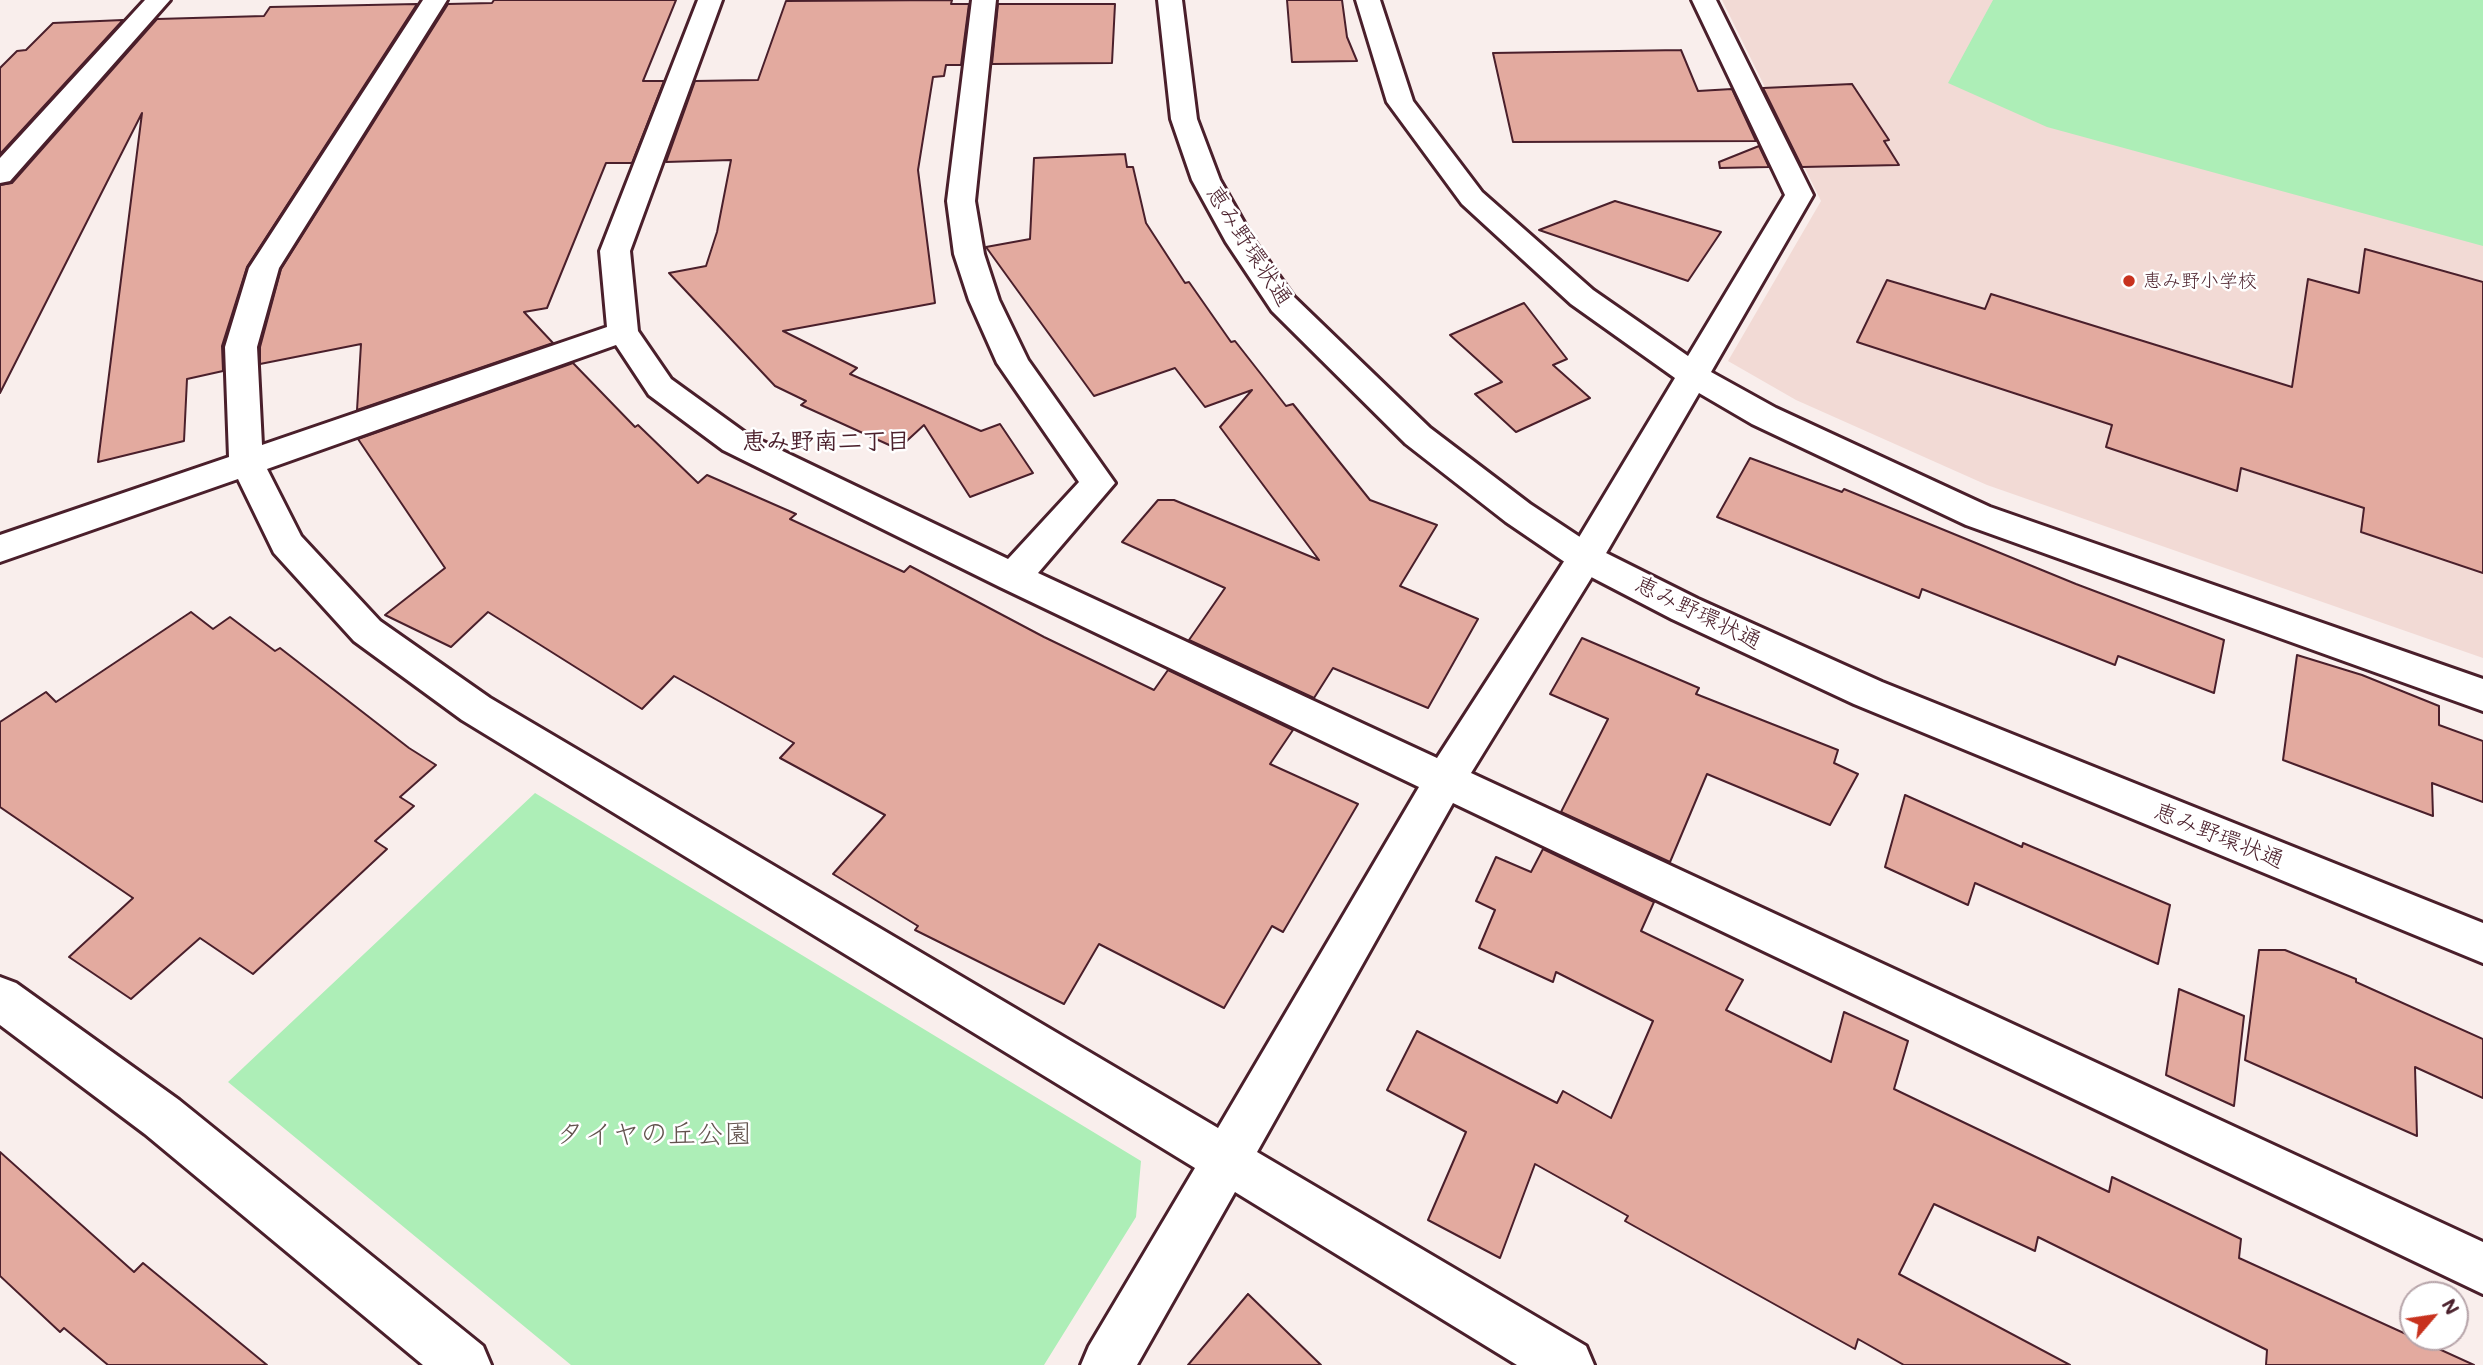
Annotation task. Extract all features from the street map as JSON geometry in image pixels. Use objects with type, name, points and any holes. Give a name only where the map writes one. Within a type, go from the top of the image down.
[{"type":"street","points":[[0,175],[158,0]]},
{"type":"street","points":[[435,0],[264,268],[242,347],[246,461],[287,544],[367,631],[476,709],[1567,1365]]},
{"type":"street","points":[[710,0],[615,251],[623,332],[660,387],[735,442],[1013,577],[2483,1268]]},
{"type":"street","points":[[984,0],[961,201],[969,254],[984,300],[1013,363],[1098,483],[1013,577]]},
{"type":"street","name":"恵み野環状通","points":[[1170,0],[1184,120],[1206,180],[1241,242],[1283,304],[1418,436],[1518,513],[1585,558],[1685,609],[1868,693],[2483,943]]},
{"type":"street","points":[[1368,0],[1400,102],[1472,198],[1582,297],[1694,376],[1764,416],[1978,516],[2483,695]]},
{"type":"street","points":[[1108,1365],[1445,780],[1585,558],[1799,195],[1704,0]]},
{"type":"street","points":[[0,549],[246,461],[623,332]]},
{"type":"street","points":[[0,999],[162,1117],[464,1365]]},
{"type":"shaded area","name":"恵み野小学校","points":[[1722,0],[2483,0],[2483,658],[1987,485],[1796,400],[1728,361],[1821,201]]},
{"type":"green space","points":[[1993,0],[2483,0],[2483,246],[2047,127],[1948,83]]},
{"type":"green space","name":"タイヤの丘公園","points":[[535,793],[1141,1161],[1136,1217],[1044,1365],[571,1365],[228,1082]]},
{"type":"building","points":[[494,0],[676,0],[643,81],[664,81],[632,163],[606,163],[547,308],[524,312],[553,343],[357,410],[361,344],[260,364],[260,347],[281,269],[448,4],[492,3]]},
{"type":"building","points":[[952,0],[951,4],[969,4],[961,65],[946,65],[944,76],[933,77],[918,170],[935,303],[783,331],[857,368],[850,374],[981,431],[1000,424],[1033,473],[970,497],[924,425],[898,449],[801,405],[806,401],[775,386],[669,273],[706,266],[717,232],[731,160],[666,162],[695,81],[758,80],[786,1]]},
{"type":"building","points":[[1287,0],[1342,0],[1347,37],[1357,61],[1292,62]]},
{"type":"building","points":[[417,4],[247,267],[222,346],[223,371],[187,379],[184,441],[98,462],[142,113],[0,393],[0,185],[12,183],[157,19],[264,16],[270,7]]},
{"type":"building","points":[[998,4],[1115,4],[1112,63],[992,64]]},
{"type":"building","points":[[123,20],[0,154],[0,68],[17,51],[26,50],[53,23]]},
{"type":"building","points":[[1681,50],[1698,91],[1732,89],[1756,141],[1513,142],[1493,53]]},
{"type":"building","points":[[1852,84],[1889,140],[1884,141],[1899,165],[1802,167],[1763,88]]},
{"type":"building","points":[[1759,146],[1769,167],[1720,168],[1719,162]]},
{"type":"building","points":[[1125,154],[1127,167],[1133,167],[1146,223],[1185,283],[1189,282],[1231,342],[1235,341],[1286,406],[1293,404],[1370,500],[1437,525],[1400,586],[1478,619],[1428,708],[1333,668],[1314,698],[1189,640],[1225,588],[1122,542],[1158,500],[1174,500],[1319,560],[1220,427],[1252,390],[1205,407],[1175,368],[1094,396],[986,247],[1030,239],[1034,158]]},
{"type":"building","points":[[1615,201],[1721,232],[1688,281],[1539,230]]},
{"type":"building","points":[[2365,249],[2483,282],[2483,573],[2361,532],[2364,508],[2241,468],[2237,491],[2106,447],[2112,425],[1857,342],[1887,280],[1985,309],[1991,294],[2292,387],[2308,279],[2359,293]]},
{"type":"building","points":[[1524,303],[1567,359],[1553,365],[1590,398],[1516,432],[1475,394],[1502,382],[1450,335]]},
{"type":"building","points":[[573,363],[635,427],[638,425],[698,483],[707,475],[796,514],[790,519],[904,572],[910,566],[1044,637],[1154,690],[1168,670],[1293,730],[1270,764],[1358,804],[1283,932],[1272,926],[1224,1008],[1099,944],[1064,1004],[915,930],[918,926],[833,874],[885,815],[780,758],[794,743],[674,676],[642,709],[488,612],[451,647],[385,615],[445,568],[358,439]]},
{"type":"building","points":[[1750,458],[1842,492],[1844,489],[2076,584],[2224,640],[2214,693],[2118,656],[2115,665],[1922,589],[1919,598],[1717,517]]},
{"type":"building","points":[[191,612],[213,629],[230,617],[275,651],[280,648],[409,748],[436,765],[400,797],[414,806],[375,841],[387,849],[253,974],[200,938],[131,999],[69,957],[133,898],[0,807],[0,722],[46,692],[56,702]]},
{"type":"building","points":[[1582,638],[1699,688],[1696,694],[1838,750],[1834,763],[1858,774],[1830,825],[1707,774],[1670,862],[1561,812],[1608,719],[1550,694]]},
{"type":"building","points":[[2297,655],[2362,675],[2439,706],[2439,725],[2483,741],[2483,802],[2432,783],[2433,816],[2283,760]]},
{"type":"building","points":[[1905,795],[2022,847],[2023,843],[2170,905],[2158,964],[1975,883],[1968,905],[1885,867]]},
{"type":"building","points":[[1543,849],[1654,902],[1641,931],[1743,980],[1726,1010],[1831,1062],[1844,1012],[1908,1041],[1894,1089],[2109,1192],[2112,1177],[2241,1239],[2239,1258],[2399,1331],[2399,1351],[2443,1351],[2474,1365],[2266,1365],[2267,1350],[2038,1237],[2035,1251],[1934,1204],[1899,1274],[2070,1365],[1904,1365],[1858,1339],[1855,1349],[1625,1221],[1628,1216],[1535,1164],[1500,1258],[1428,1220],[1466,1132],[1387,1090],[1417,1031],[1557,1103],[1563,1091],[1611,1118],[1653,1021],[1556,972],[1553,982],[1479,948],[1495,910],[1476,901],[1496,857],[1531,872]]},
{"type":"building","points":[[2259,950],[2285,950],[2356,979],[2356,982],[2483,1039],[2483,1098],[2415,1067],[2417,1136],[2245,1060]]},
{"type":"building","points":[[2179,989],[2244,1016],[2234,1106],[2166,1075]]},
{"type":"building","points":[[0,1152],[134,1272],[143,1263],[267,1365],[108,1365],[64,1328],[60,1332],[0,1276]]},
{"type":"building","points":[[1248,1294],[1321,1365],[1188,1365]]},
{"type":"place","name":"恵み野小学校","points":[[2129,281]]},
{"type":"district","name":"恵み野南二丁目","points":[[826,442]]}]
